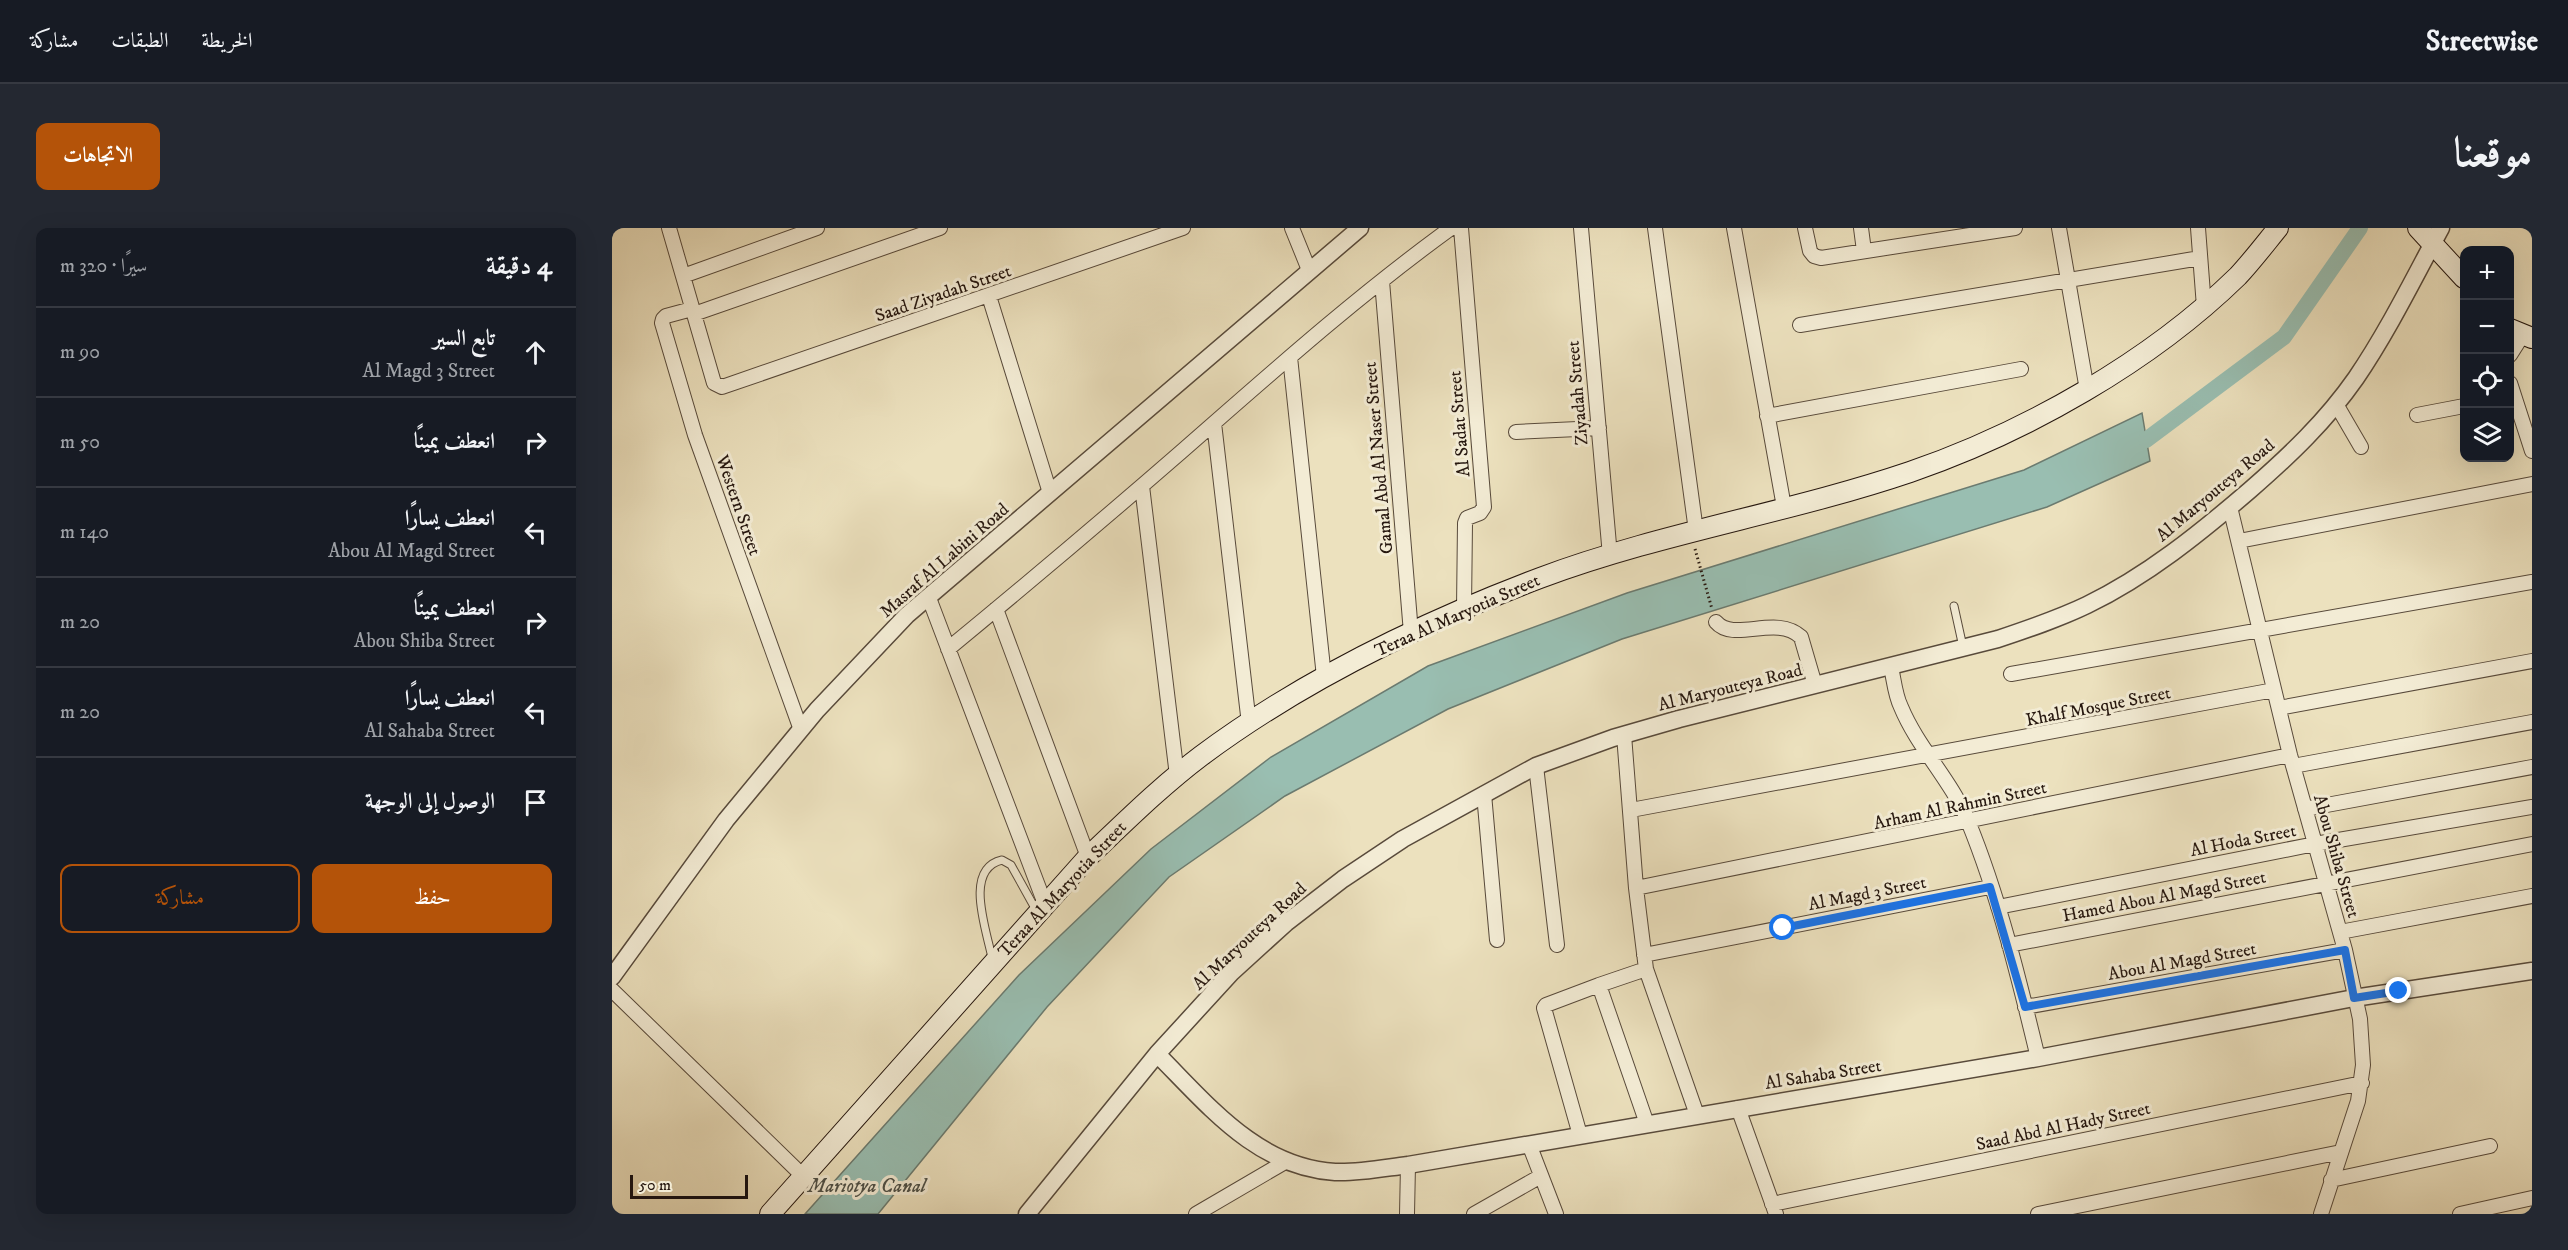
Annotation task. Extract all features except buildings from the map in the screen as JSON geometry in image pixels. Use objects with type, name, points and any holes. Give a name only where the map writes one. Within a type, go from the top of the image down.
[{"type":"main road","name":"Teraa Al Maryotia Street","points":[[770,1214],[1088,857],[1200,756],[1324,677],[1464,608],[1544,576],[1909,472],[1971,449],[2030,422],[2087,390],[2204,306],[2240,274],[2278,228]]},
{"type":"main road","points":[[2418,228],[2437,236],[2460,272]]},
{"type":"street","points":[[669,228],[693,312]]},
{"type":"street","points":[[682,276],[817,228]]},
{"type":"street","name":"Western Street","points":[[801,730],[699,445],[662,323],[666,316],[693,312],[940,228]]},
{"type":"street","name":"Saad Ziyadah Street","points":[[693,312],[714,383],[722,387],[1184,228]]},
{"type":"street","points":[[1292,228],[1309,270]]},
{"type":"street","name":"Masraf Al Labini Road","points":[[612,977],[726,820],[801,730],[907,615],[1360,228]]},
{"type":"street","points":[[948,649],[1142,486],[1290,357],[1451,228]]},
{"type":"street","name":"Al Sadat Street","points":[[1461,228],[1484,507],[1480,513],[1467,518],[1465,523],[1464,608]]},
{"type":"street","name":"Ziyadah Street","points":[[1581,228],[1610,556]]},
{"type":"street","points":[[1654,228],[1696,531]]},
{"type":"street","points":[[1734,228],[1784,507]]},
{"type":"street","points":[[1805,228],[1810,251],[1814,256],[1821,258],[2015,228]]},
{"type":"street","points":[[1861,228],[1864,251]]},
{"type":"street","points":[[2059,228],[2087,390]]},
{"type":"street","points":[[2198,228],[2204,306]]},
{"type":"street","name":"Al Maryouteya Road","points":[[1028,1214],[1157,1054],[1231,973],[1286,923],[1342,879],[1403,839],[1536,766],[1624,735],[1963,648],[2039,625],[2088,604],[2138,575],[2192,539],[2282,462],[2336,404],[2361,369],[2437,236]]},
{"type":"street","points":[[1800,325],[2200,258]]},
{"type":"street","name":"Gamal Abd Al Naser Street","points":[[1382,281],[1411,633]]},
{"type":"street","points":[[989,296],[1050,493]]},
{"type":"street","points":[[2511,354],[2521,335]]},
{"type":"street","points":[[1290,357],[1324,677]]},
{"type":"street","points":[[1767,416],[2021,369]]},
{"type":"street","points":[[2514,400],[2532,451]]},
{"type":"street","points":[[2336,404],[2361,447]]},
{"type":"street","points":[[2417,416],[2460,407]]},
{"type":"street","points":[[1214,423],[1249,724]]},
{"type":"street","points":[[1516,432],[1599,428]]},
{"type":"street","points":[[2239,541],[2532,484]]},
{"type":"street","points":[[1142,486],[1177,776]]},
{"type":"street","name":"Abou Shiba Street","points":[[2230,507],[2262,630],[2291,761],[2345,950],[2360,1019],[2361,1083],[2358,1101],[2321,1214]]},
{"type":"street","points":[[2011,674],[2532,582]]},
{"type":"street","points":[[928,598],[1041,908]]},
{"type":"street","points":[[996,609],[1088,857]]},
{"type":"street","points":[[1716,622],[1727,630],[1780,627],[1796,632],[1801,637],[1815,685]]},
{"type":"street","points":[[2278,708],[2532,661]]},
{"type":"street","points":[[1891,667],[1899,704],[1929,756],[1957,797],[1968,822],[1998,907],[2038,1058]]},
{"type":"street","name":"Khalf Mosque Street","points":[[1631,810],[2274,690]]},
{"type":"street","name":"Arham Al Rahmin Street","points":[[1636,888],[2291,761],[2532,722]]},
{"type":"street","points":[[1624,735],[1636,888],[1645,962],[1697,1115]]},
{"type":"street","points":[[1536,766],[1557,945]]},
{"type":"street","points":[[2305,809],[2532,767]]},
{"type":"street","points":[[1484,794],[1497,940]]},
{"type":"street","name":"Al Hoda Street","points":[[1998,907],[2315,844],[2532,807]]},
{"type":"street","name":"Hamed Abou Al Magd Street","points":[[2009,945],[2532,844]]},
{"type":"street","name":"Al Magd 3 Street","points":[[1580,1135],[1544,1008],[1546,1005],[1599,985],[1645,962],[1990,887]]},
{"type":"street","points":[[2340,932],[2532,896]]},
{"type":"street","name":"Abou Al Magd Street","points":[[2025,1007],[2345,950]]},
{"type":"street","name":"Al Sahaba Street","points":[[1157,1054],[1229,1126],[1248,1141],[1285,1162],[1335,1172],[1408,1166],[2038,1058],[2354,998],[2532,970]]},
{"type":"street","points":[[1599,985],[1647,1124]]},
{"type":"street","points":[[612,990],[803,1176]]},
{"type":"street","name":"Saad Abd Al Hady Street","points":[[1774,1209],[2361,1083]]},
{"type":"street","points":[[1738,1108],[1774,1209]]},
{"type":"street","points":[[1529,1144],[1556,1214]]},
{"type":"street","points":[[2331,1180],[2490,1146]]},
{"type":"street","points":[[2038,1214],[2341,1152]]},
{"type":"street","points":[[1196,1214],[1285,1162]]},
{"type":"street","points":[[1407,1214],[1408,1166]]},
{"type":"street","points":[[1474,1214],[1541,1176]]},
{"type":"street","points":[[2460,1214],[2532,1198]]},
{"type":"lane","points":[[1954,606],[1963,648]]},
{"type":"lane","points":[[993,962],[980,896],[980,882],[993,862],[1002,860],[1011,865],[1041,908]]},
{"type":"path","points":[[1700,566],[1716,622]]},
{"type":"water","name":"Mariotya Canal","points":[[2142,413],[2150,461],[2047,507],[1622,639],[1448,709],[1285,796],[1169,877],[1047,1007],[878,1214],[805,1214],[1019,975],[1151,849],[1271,757],[1428,666],[1627,593],[2024,470]]},
{"type":"waterway","points":[[2146,440],[2284,337],[2360,228]]},
{"type":"route","points":[[1783,928],[1990,887],[1998,907],[2025,1007],[2345,950],[2354,998],[2399,991]]}]
